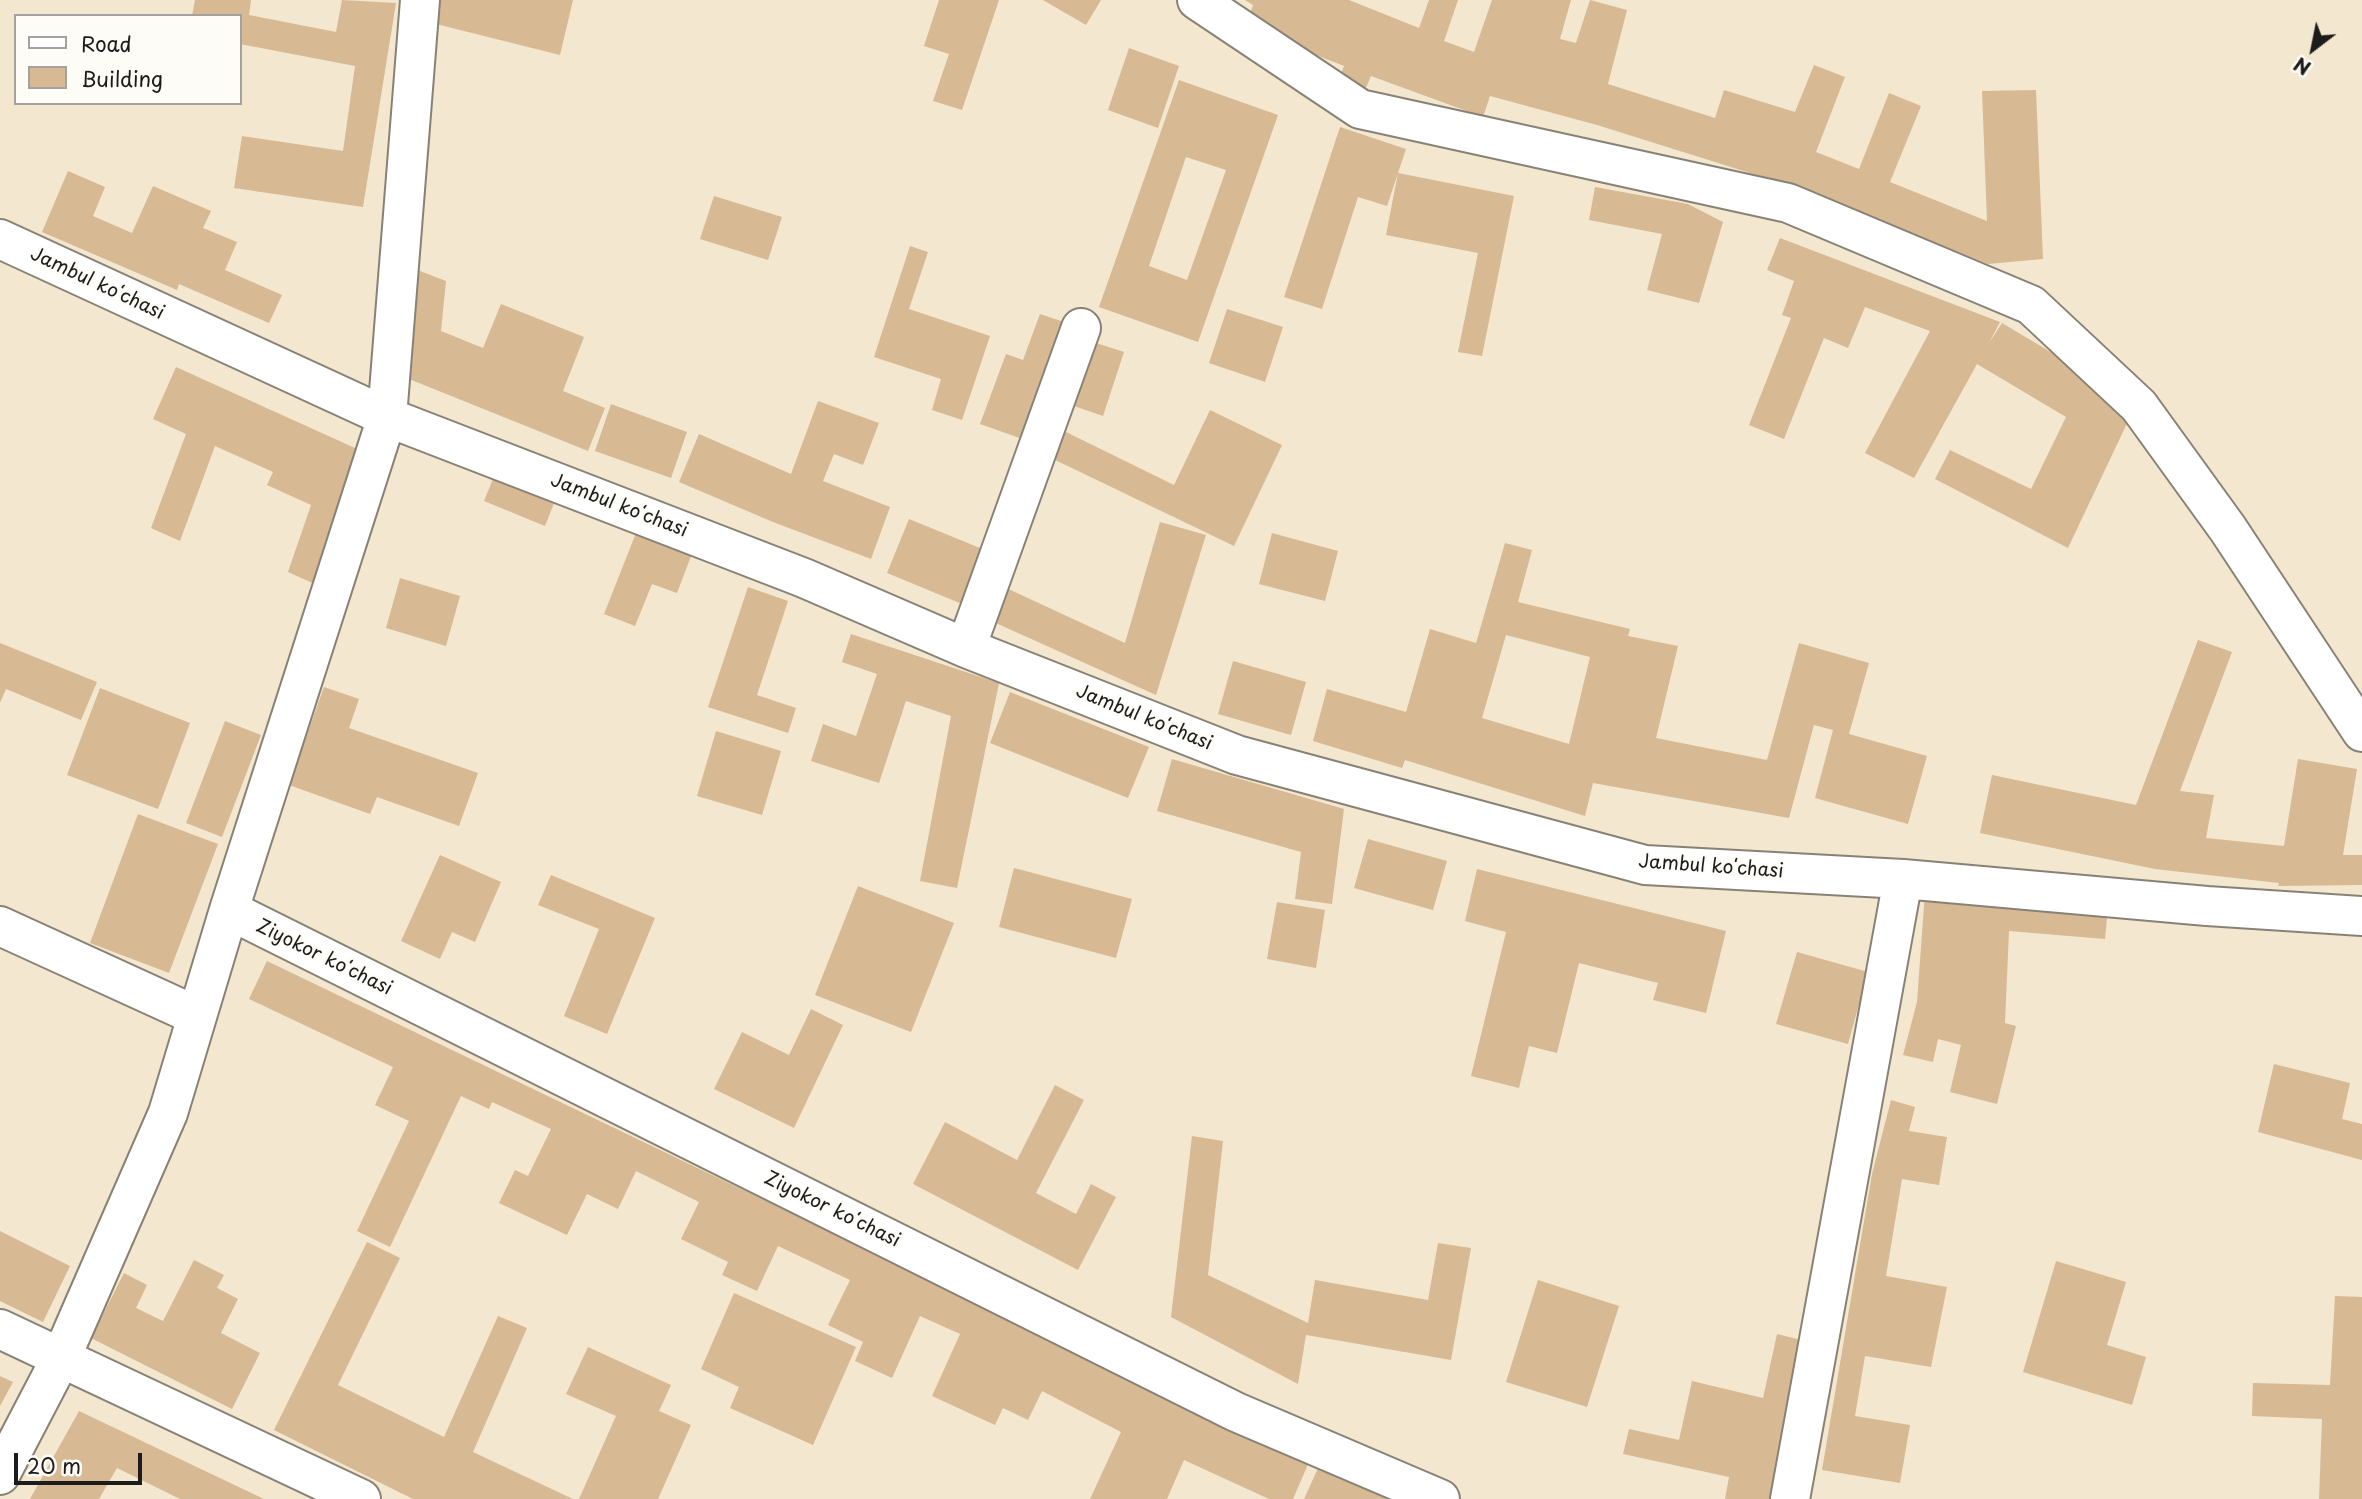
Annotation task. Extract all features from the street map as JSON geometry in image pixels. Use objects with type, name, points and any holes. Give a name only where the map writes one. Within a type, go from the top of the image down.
[{"type":"street","points":[[0,1475],[61,1358],[168,1113],[229,910],[387,417],[420,0]]},
{"type":"street","points":[[1197,0],[1360,109],[1788,202],[2031,305],[2139,405],[2228,529],[2362,732]]},
{"type":"street","name":"Jambul koʻchasi","points":[[0,239],[387,417],[804,578],[966,648],[1237,755],[1644,865],[1903,879],[2207,906],[2362,916]]},
{"type":"street","points":[[966,648],[1082,328]]},
{"type":"street","points":[[1790,1499],[1903,879]]},
{"type":"street","name":"Ziyokor koʻchasi","points":[[229,910],[1236,1412],[1440,1499]]},
{"type":"street","points":[[0,926],[197,1016]]},
{"type":"street","points":[[0,1329],[361,1499]]},
{"type":"building","points":[[195,0],[251,0],[249,15],[336,32],[342,0],[396,3],[363,207],[234,188],[242,136],[343,151],[355,66],[242,44],[242,14],[192,14]]},
{"type":"building","points":[[433,0],[573,0],[560,55],[428,22]]},
{"type":"building","points":[[939,0],[999,0],[962,110],[933,101],[949,54],[924,46]]},
{"type":"building","points":[[1043,0],[1101,0],[1086,25]]},
{"type":"building","points":[[1245,0],[1349,0],[1419,28],[1429,0],[1458,0],[1444,41],[1474,52],[1492,0],[1571,0],[1560,39],[1576,43],[1590,0],[1627,10],[1608,84],[1715,118],[1724,90],[1795,112],[1814,65],[1845,77],[1816,152],[1859,169],[1889,93],[1921,106],[1890,182],[1987,221],[1982,91],[2036,90],[2043,259],[1988,264],[1801,189],[1597,125],[1490,96],[1483,117],[1371,76],[1365,90],[1339,80],[1344,66],[1245,27],[1253,5]]},
{"type":"building","points":[[1129,48],[1179,66],[1158,128],[1108,110]]},
{"type":"building","points":[[1179,80],[1278,115],[1198,342],[1099,307]],"holes":[[[1186,157],[1226,170],[1187,280],[1149,266]]]},
{"type":"building","points":[[1340,127],[1406,149],[1387,206],[1358,197],[1322,309],[1284,297]]},
{"type":"building","points":[[68,171],[105,187],[93,216],[132,233],[153,186],[211,211],[203,228],[237,242],[225,270],[282,295],[269,323],[179,284],[177,290],[42,232]]},
{"type":"building","points":[[1398,173],[1514,196],[1482,356],[1458,352],[1478,253],[1386,235]]},
{"type":"building","points":[[1595,187],[1688,204],[1723,222],[1699,303],[1647,290],[1662,234],[1589,220]]},
{"type":"building","points":[[714,196],[782,217],[768,260],[700,239]]},
{"type":"building","points":[[1780,238],[2000,322],[1989,343],[2002,323],[2091,376],[2130,417],[2068,548],[1935,479],[1950,450],[2031,489],[2066,417],[1977,364],[1914,478],[1865,453],[1930,331],[1865,307],[1848,348],[1824,338],[1784,439],[1749,425],[1791,318],[1782,315],[1794,281],[1767,270]]},
{"type":"building","points":[[910,246],[928,252],[909,309],[990,336],[962,420],[932,410],[941,379],[874,357]]},
{"type":"building","points":[[412,268],[446,281],[441,331],[483,348],[501,304],[584,337],[563,391],[605,408],[588,451],[404,377]]},
{"type":"building","points":[[1227,309],[1283,327],[1265,382],[1209,363]]},
{"type":"building","points":[[1040,314],[1070,324],[1028,441],[980,424],[1006,354],[1023,360]]},
{"type":"building","points":[[1090,341],[1124,352],[1103,416],[1068,404]]},
{"type":"building","points":[[176,367],[366,453],[319,586],[288,572],[311,505],[267,485],[273,472],[215,446],[180,541],[151,528],[186,434],[153,419]]},
{"type":"building","points":[[818,401],[879,423],[863,465],[834,454],[823,481],[890,507],[871,559],[773,522],[679,482],[699,434],[791,474]]},
{"type":"building","points":[[611,404],[687,432],[671,478],[595,451]]},
{"type":"building","points":[[1210,410],[1282,445],[1234,546],[1051,458],[1064,431],[1174,485]]},
{"type":"building","points":[[497,469],[558,493],[545,526],[484,501]]},
{"type":"building","points":[[909,519],[985,550],[962,604],[887,573]]},
{"type":"building","points":[[1160,522],[1206,535],[1156,695],[989,620],[1004,587],[1125,643]]},
{"type":"building","points":[[638,528],[693,551],[677,593],[652,584],[635,626],[604,614]]},
{"type":"building","points":[[1272,533],[1338,551],[1325,601],[1259,584]]},
{"type":"building","points":[[1505,543],[1532,550],[1518,602],[1630,629],[1628,636],[1678,646],[1656,738],[1767,760],[1799,643],[1869,663],[1849,734],[1927,756],[1908,824],[1815,798],[1833,730],[1814,725],[1789,818],[1593,783],[1585,816],[1405,760],[1402,768],[1313,741],[1327,689],[1406,712],[1430,629],[1476,643]],"holes":[[[1506,635],[1590,657],[1569,744],[1482,718]]]},
{"type":"building","points":[[400,578],[460,596],[446,646],[386,628]]},
{"type":"building","points":[[748,587],[788,601],[757,695],[796,708],[788,733],[708,707]]},
{"type":"building","points":[[851,634],[999,683],[957,888],[920,881],[951,716],[906,701],[879,783],[811,761],[823,724],[856,736],[877,674],[842,662]]},
{"type":"building","points":[[2198,640],[2232,652],[2180,791],[2214,795],[2206,838],[2284,846],[2298,759],[2357,769],[2343,855],[2362,855],[2362,885],[2278,886],[2279,883],[2155,869],[1980,833],[1992,775],[2136,805]]},
{"type":"building","points":[[0,643],[97,682],[81,720],[6,689],[0,703]]},
{"type":"building","points":[[1233,661],[1306,682],[1291,735],[1218,714]]},
{"type":"building","points":[[324,687],[359,699],[349,728],[478,773],[459,826],[377,797],[370,814],[289,785]]},
{"type":"building","points":[[100,688],[190,723],[158,809],[67,775]]},
{"type":"building","points":[[1010,692],[1149,747],[1128,798],[990,743]]},
{"type":"building","points":[[225,721],[261,735],[222,837],[186,823]]},
{"type":"building","points":[[716,731],[781,751],[762,815],[697,796]]},
{"type":"building","points":[[1172,759],[1344,809],[1332,904],[1295,899],[1301,852],[1157,811]]},
{"type":"building","points":[[138,814],[218,844],[169,973],[90,943]]},
{"type":"building","points":[[1368,839],[1447,861],[1433,910],[1354,888]]},
{"type":"building","points":[[440,855],[501,882],[475,942],[452,932],[440,959],[401,941]]},
{"type":"building","points":[[1014,868],[1132,899],[1116,958],[999,927]]},
{"type":"building","points":[[1477,869],[1726,931],[1706,1013],[1653,1000],[1658,983],[1579,963],[1557,1053],[1529,1046],[1519,1088],[1471,1076],[1506,932],[1465,921]]},
{"type":"building","points":[[551,875],[655,918],[607,1034],[564,1016],[599,929],[538,905]]},
{"type":"building","points":[[858,886],[954,923],[911,1032],[815,995]]},
{"type":"building","points":[[1925,892],[2108,907],[2105,939],[2009,931],[2005,1023],[2016,1026],[1997,1104],[1950,1092],[1961,1045],[1938,1039],[1933,1062],[1903,1055],[1917,1002]]},
{"type":"building","points":[[1277,902],[1325,910],[1316,968],[1267,959]]},
{"type":"building","points":[[1797,952],[1868,972],[1848,1044],[1776,1024]]},
{"type":"building","points":[[267,961],[1309,1462],[1293,1499],[1269,1499],[1184,1460],[1167,1499],[1090,1499],[1121,1432],[1042,1391],[1028,1420],[1003,1408],[995,1425],[932,1396],[960,1334],[920,1316],[892,1378],[855,1361],[863,1342],[828,1325],[850,1280],[778,1246],[757,1291],[722,1275],[728,1262],[681,1239],[699,1202],[636,1171],[618,1209],[587,1194],[567,1235],[499,1203],[515,1170],[528,1176],[551,1129],[492,1102],[489,1109],[461,1096],[390,1247],[357,1231],[409,1121],[375,1105],[393,1067],[249,999]]},
{"type":"building","points":[[811,1009],[843,1025],[794,1128],[714,1089],[742,1032],[789,1055]]},
{"type":"building","points":[[2274,1064],[2350,1083],[2342,1119],[2362,1124],[2362,1160],[2258,1132]]},
{"type":"building","points":[[1055,1085],[1084,1100],[1036,1193],[1076,1214],[1091,1184],[1116,1197],[1078,1270],[913,1184],[945,1122],[1017,1160]]},
{"type":"building","points":[[1891,1100],[1915,1107],[1909,1131],[1947,1137],[1939,1185],[1902,1179],[1886,1276],[1947,1287],[1931,1367],[1865,1356],[1855,1416],[1910,1425],[1900,1483],[1822,1470],[1872,1174]]},
{"type":"building","points":[[1192,1136],[1223,1141],[1208,1275],[1308,1323],[1315,1280],[1428,1300],[1438,1243],[1471,1248],[1451,1360],[1306,1335],[1298,1384],[1171,1317]]},
{"type":"building","points":[[0,1231],[70,1266],[43,1322],[0,1301]]},
{"type":"building","points":[[367,1242],[400,1258],[338,1385],[444,1437],[498,1316],[527,1328],[473,1452],[573,1499],[413,1499],[274,1430]]},
{"type":"building","points":[[194,1260],[224,1275],[217,1288],[238,1299],[221,1333],[260,1353],[232,1409],[91,1338],[124,1273],[147,1285],[136,1308],[163,1321]]},
{"type":"building","points":[[2056,1261],[2126,1282],[2107,1345],[2146,1357],[2132,1405],[2023,1372]]},
{"type":"building","points":[[1538,1280],[1619,1306],[1587,1407],[1506,1382]]},
{"type":"building","points":[[734,1293],[856,1347],[813,1445],[730,1408],[739,1387],[701,1369]]},
{"type":"building","points":[[2335,1296],[2362,1297],[2362,1499],[2319,1499],[2322,1419],[2252,1416],[2253,1383],[2330,1385]]},
{"type":"building","points":[[1777,1334],[1805,1341],[1770,1499],[1725,1499],[1729,1477],[1623,1454],[1629,1429],[1679,1440],[1692,1381],[1763,1398]]},
{"type":"building","points":[[588,1347],[671,1385],[659,1411],[691,1425],[658,1499],[579,1499],[616,1416],[566,1394]]},
{"type":"building","points":[[0,1376],[13,1382],[0,1406]]},
{"type":"building","points":[[79,1411],[264,1499],[180,1499],[117,1468],[99,1499],[30,1499]]},
{"type":"building","points":[[1319,1466],[1392,1499],[1304,1499]]}]
